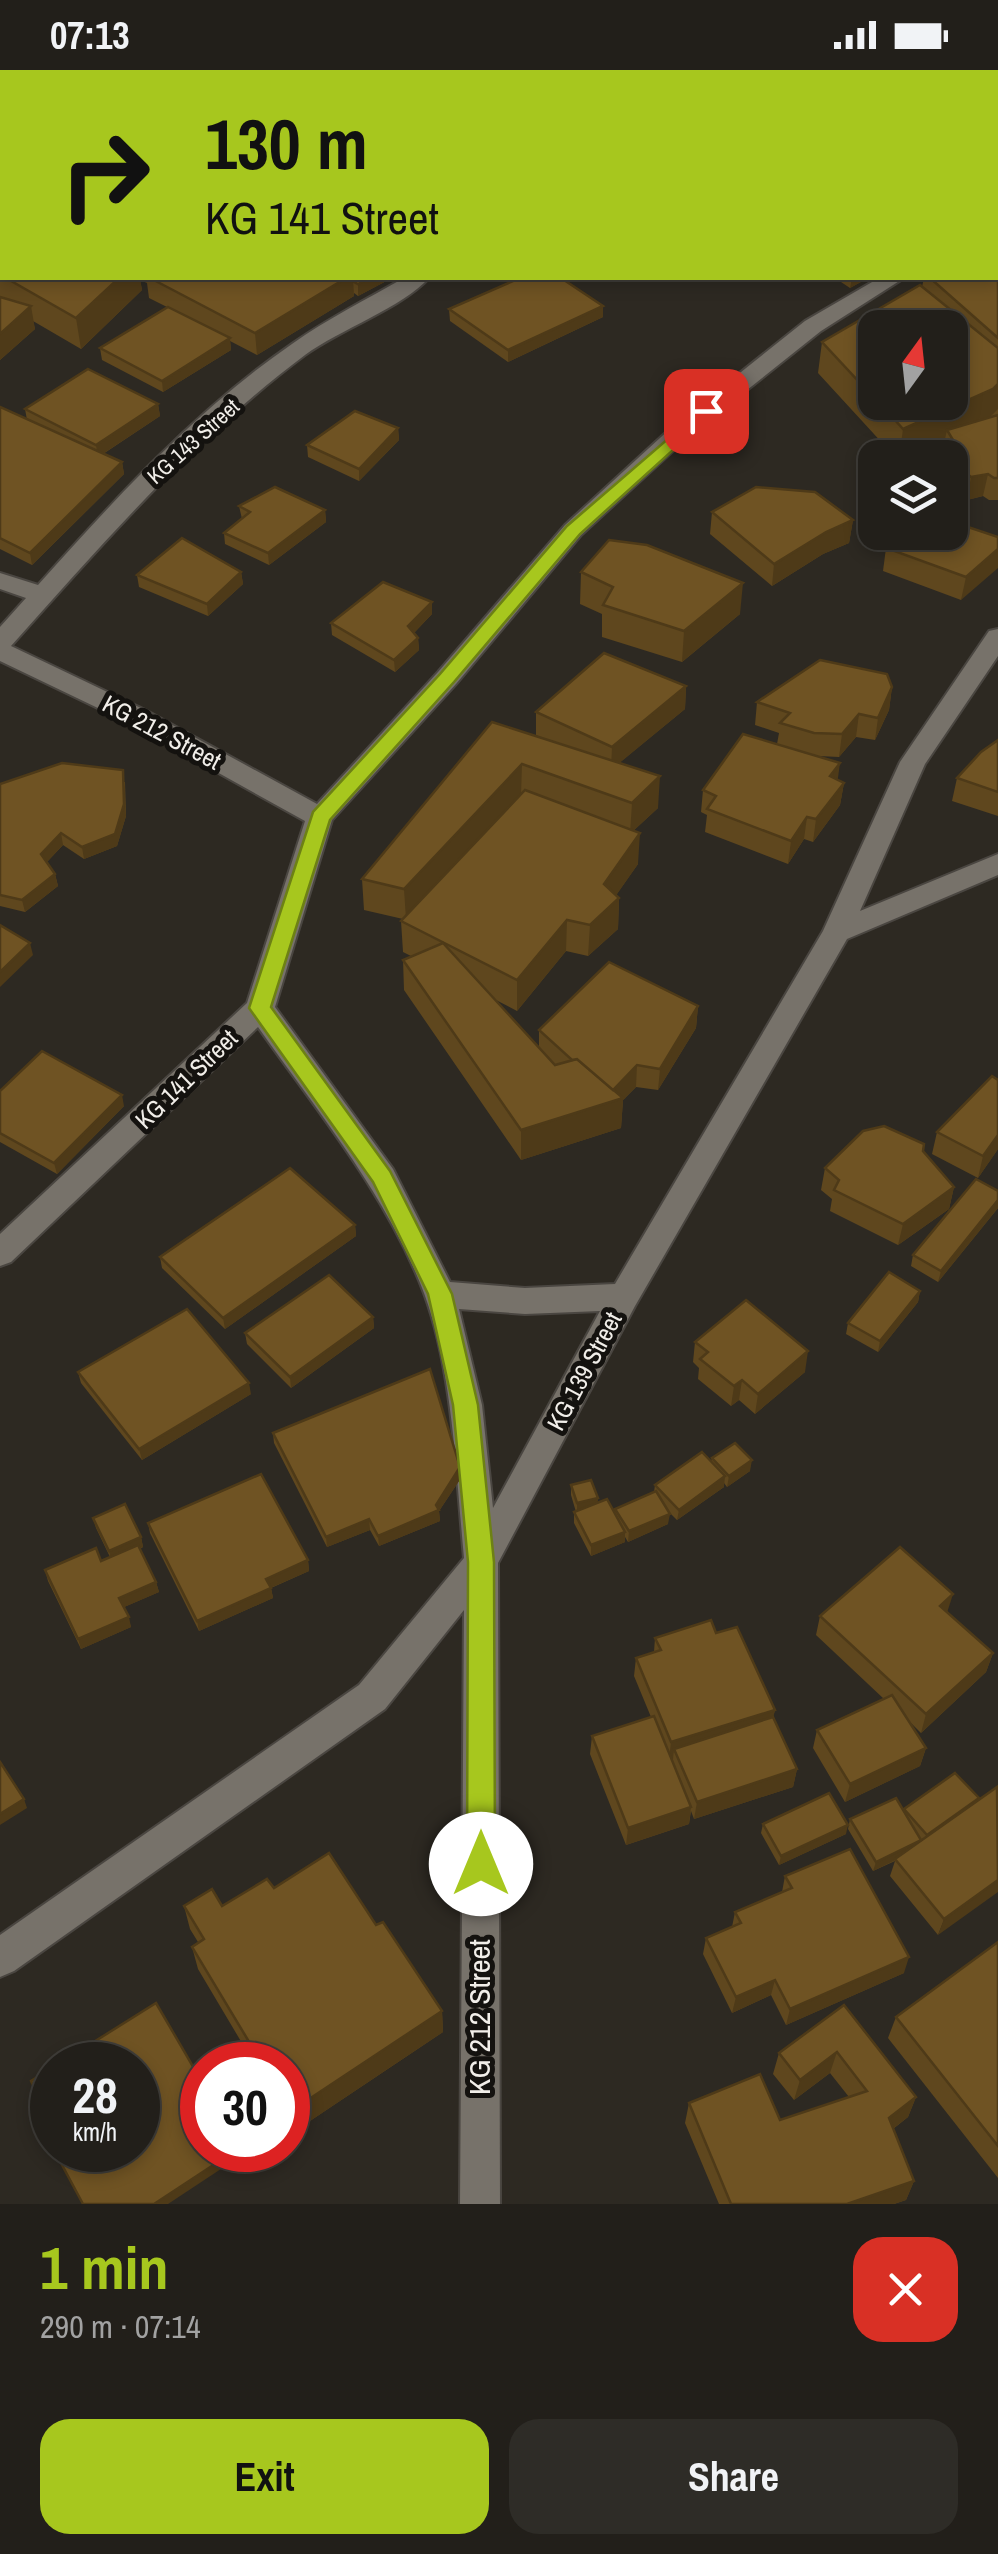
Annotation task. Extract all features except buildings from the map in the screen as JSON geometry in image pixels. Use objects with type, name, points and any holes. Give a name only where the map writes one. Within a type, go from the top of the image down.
[{"type":"street","name":"KG 143 Street","points":[[0,643],[116,512],[192,438],[299,349],[415,280]]},
{"type":"street","name":"KG 141 Street","points":[[0,1253],[260,1008],[320,817],[447,678],[573,530],[680,432],[813,326],[890,280]]},
{"type":"street","points":[[0,581],[42,596]]},
{"type":"street","name":"KG 139 Street","points":[[0,1958],[372,1697],[481,1562],[624,1297],[837,932],[913,762],[998,637]]},
{"type":"street","name":"KG 212 Street","points":[[0,651],[136,716],[320,817]]},
{"type":"street","points":[[837,932],[998,864]]},
{"type":"street","name":"KG 212 Street","points":[[260,1008],[382,1177],[440,1294],[466,1405],[481,1562],[480,2204]]},
{"type":"street","points":[[440,1294],[525,1301],[624,1297]]},
{"type":"route","points":[[481,1864],[481,1562],[466,1405],[440,1294],[382,1177],[260,1008],[320,817],[447,678],[573,530],[706,411]]}]
